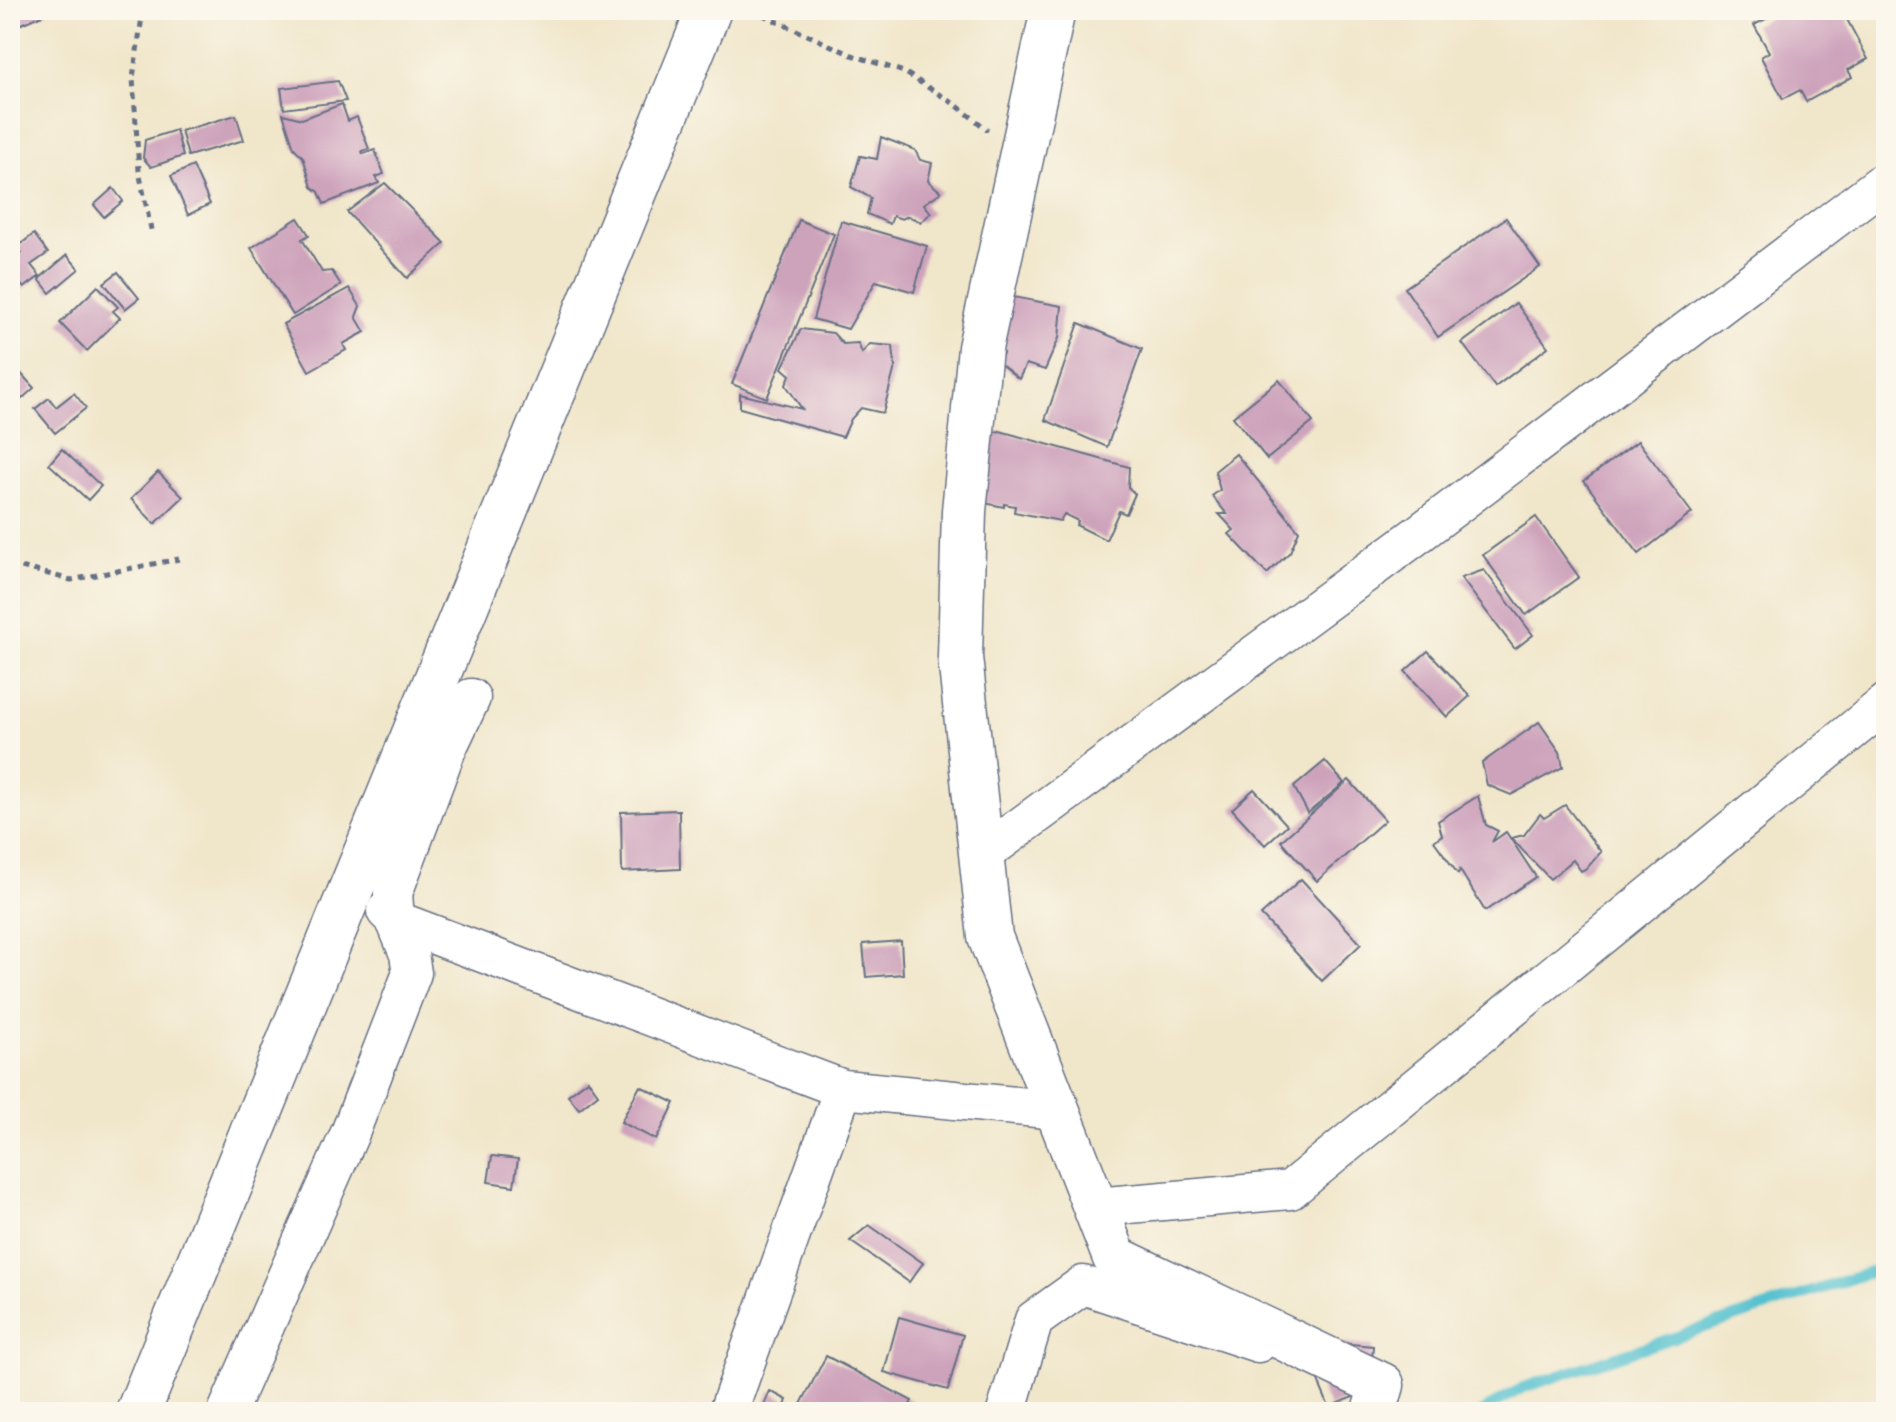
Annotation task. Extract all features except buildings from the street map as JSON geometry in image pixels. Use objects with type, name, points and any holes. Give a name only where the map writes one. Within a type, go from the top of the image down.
[{"type":"main road","points":[[138,1412],[709,10]]},
{"type":"main road","points":[[1053,10],[980,348],[964,511],[960,657],[990,937],[1115,1258],[1378,1398]]},
{"type":"street","points":[[982,855],[1420,533],[1886,180]]},
{"type":"street","points":[[227,1412],[350,1133],[412,973],[409,954],[395,920],[393,893],[446,751],[471,698]]},
{"type":"street","points":[[1095,1207],[1290,1190],[1886,703]]},
{"type":"street","points":[[354,882],[395,920],[843,1089],[1057,1110]]},
{"type":"street","points":[[728,1412],[843,1089]]},
{"type":"street","points":[[1006,1412],[1034,1320],[1083,1285],[1378,1398]]},
{"type":"path","points":[[143,10],[133,78],[139,171],[152,234]]},
{"type":"path","points":[[752,10],[852,55],[904,72],[956,105],[1020,155]]},
{"type":"path","points":[[10,564],[71,580],[179,559]]},
{"type":"waterway","points":[[1481,1412],[1522,1388],[1886,1267]]}]
